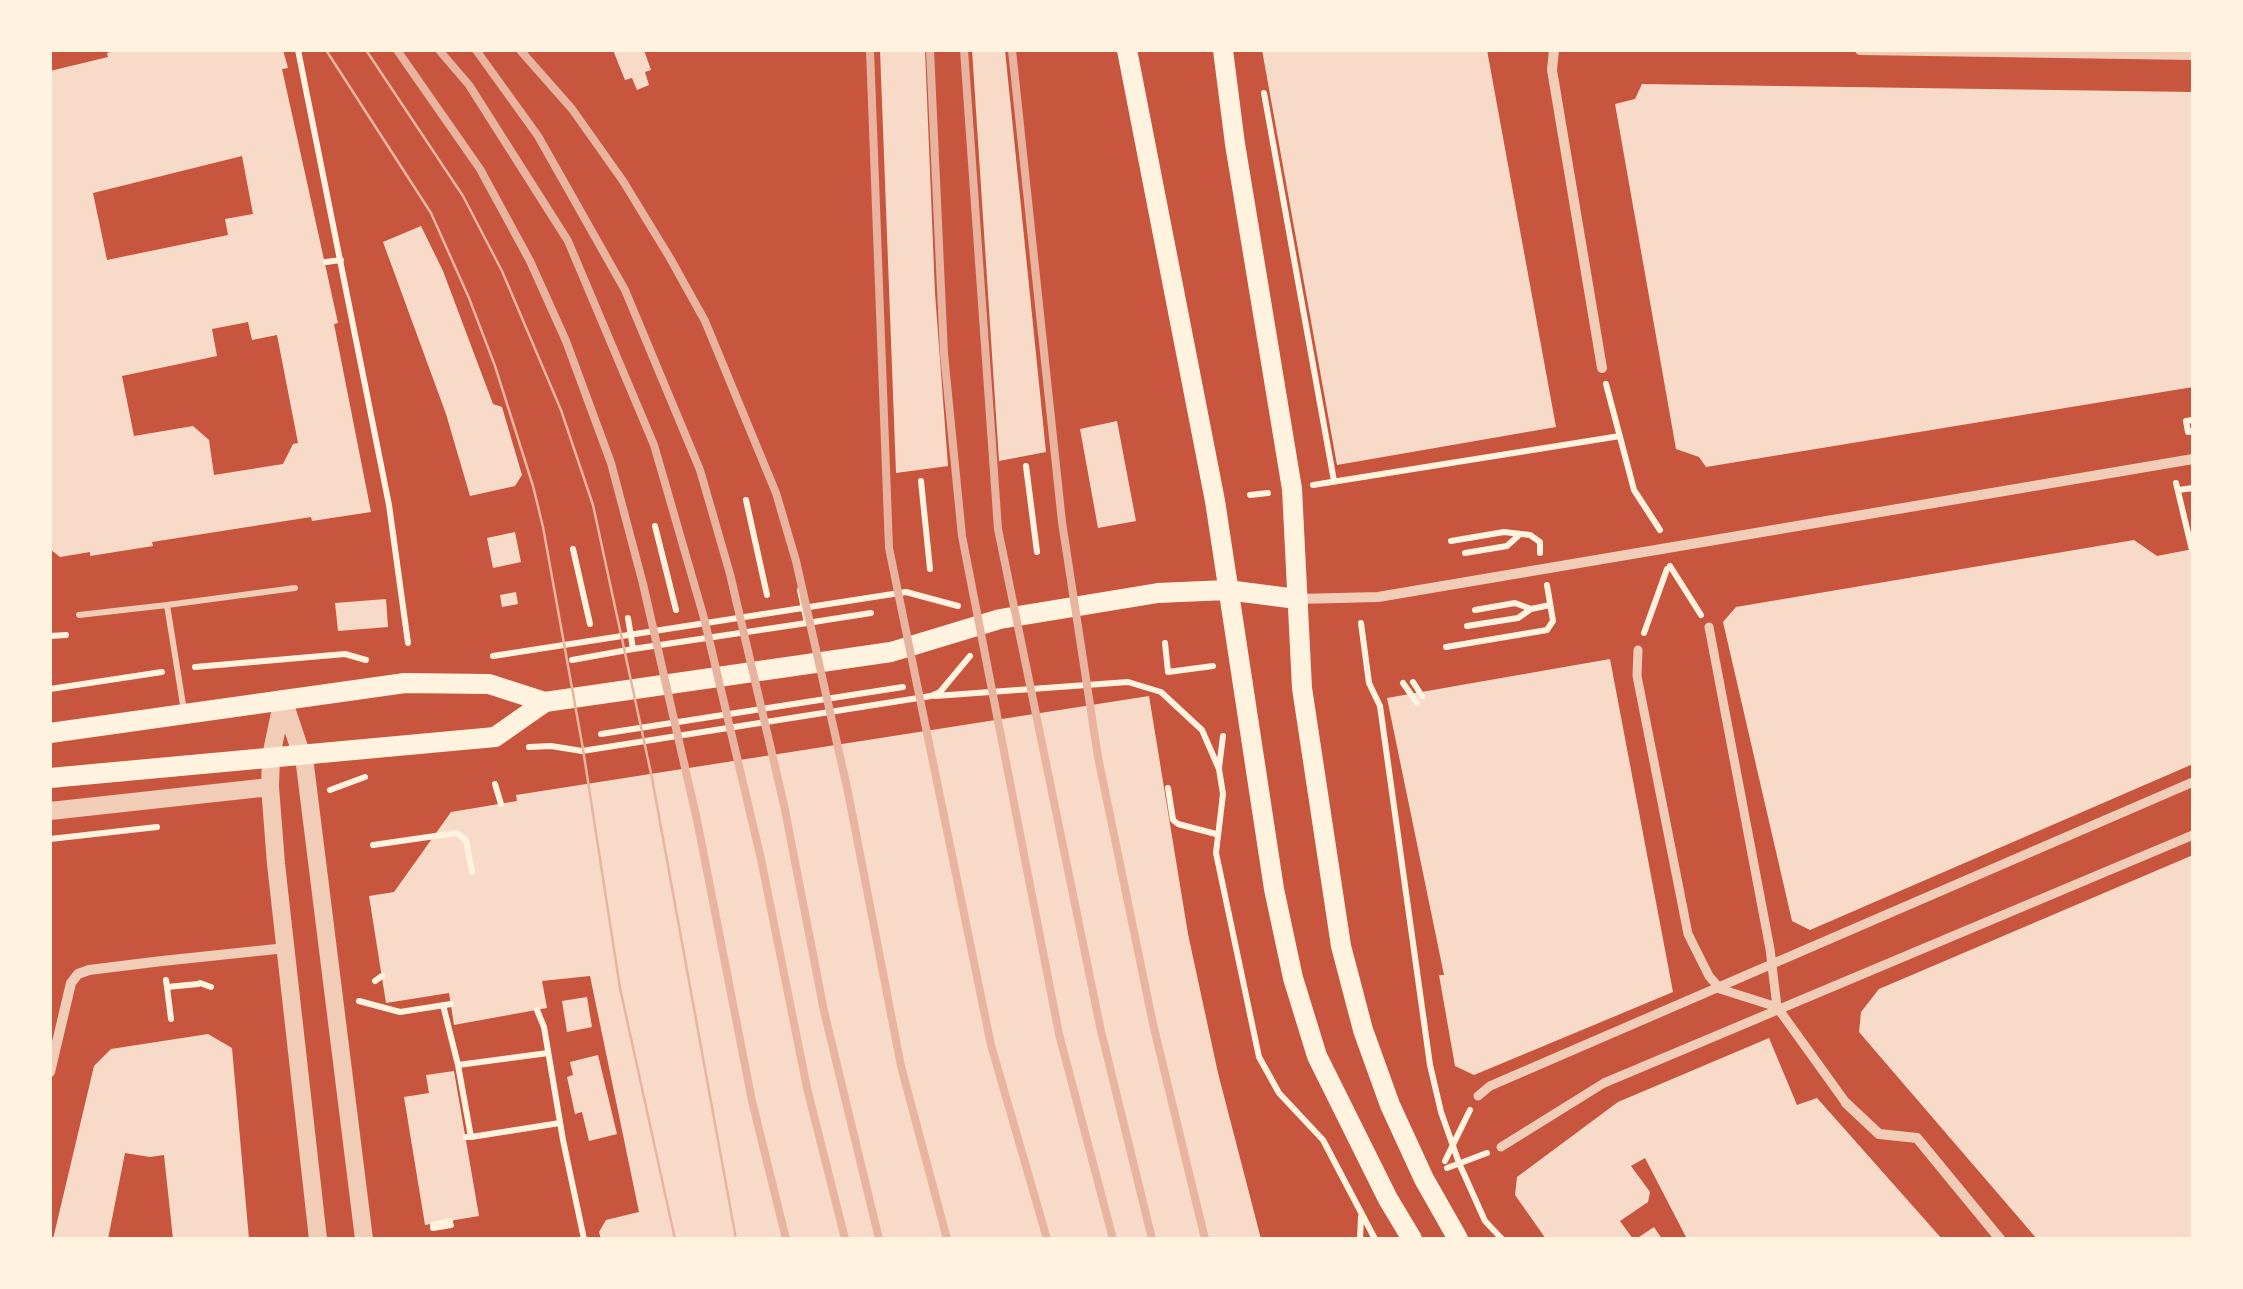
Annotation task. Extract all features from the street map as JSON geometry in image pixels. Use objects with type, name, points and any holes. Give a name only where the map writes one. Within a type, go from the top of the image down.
[{"type":"main road","points":[[1127,50],[1215,500],[1274,889],[1293,978],[1317,1056],[1412,1239]]},
{"type":"main road","points":[[1223,50],[1292,489],[1302,688],[1341,946],[1378,1072],[1424,1180],[1458,1239]]},
{"type":"main road","points":[[50,732],[405,682],[489,684],[545,702],[891,652],[1000,620],[1099,602],[1228,590],[1297,599]]},
{"type":"main road","points":[[50,778],[495,737],[545,702]]},
{"type":"street","points":[[1554,50],[1552,70],[1602,368]]},
{"type":"street","points":[[1860,50],[2193,55]]},
{"type":"street","points":[[1297,599],[1378,597],[2193,459]]},
{"type":"street","points":[[1709,627],[1777,1007],[1846,1103],[1879,1134],[1917,1138],[2000,1239]]},
{"type":"street","points":[[1638,650],[1637,676],[1688,934],[1708,976],[1720,989],[1777,1007]]},
{"type":"street","points":[[283,699],[303,753],[364,1239]]},
{"type":"street","points":[[283,699],[271,756],[270,787],[318,1239]]},
{"type":"street","points":[[1478,1096],[1490,1086],[2193,782]]},
{"type":"street","points":[[50,811],[270,787]]},
{"type":"street","points":[[1501,1148],[1604,1082],[2193,834]]},
{"type":"street","points":[[50,1072],[71,983],[78,974],[286,948]]},
{"type":"lane","points":[[78,615],[295,588]]},
{"type":"lane","points":[[167,605],[184,712]]},
{"type":"path","points":[[298,50],[389,505],[408,644]]},
{"type":"path","points":[[1264,93],[1334,481],[1620,436]]},
{"type":"path","points":[[326,262],[341,260]]},
{"type":"path","points":[[1602,368],[1634,490],[1659,527]]},
{"type":"path","points":[[2193,420],[2186,421],[2188,432],[2193,431]]},
{"type":"path","points":[[1026,466],[1037,552]]},
{"type":"path","points":[[921,481],[930,570]]},
{"type":"path","points":[[2192,550],[2189,517],[2176,486],[2193,488]]},
{"type":"path","points":[[1250,495],[1268,493]]},
{"type":"path","points":[[746,500],[767,595]]},
{"type":"path","points":[[655,526],[676,610]]},
{"type":"path","points":[[1451,541],[1504,532],[1530,535],[1540,542],[1540,551]]},
{"type":"path","points":[[1465,554],[1506,546],[1518,536]]},
{"type":"path","points":[[573,548],[590,624]]},
{"type":"path","points":[[1638,650],[1669,564],[1709,627]]},
{"type":"path","points":[[1446,647],[1547,630],[1553,621],[1548,588]]},
{"type":"path","points":[[800,590],[806,616]]},
{"type":"path","points":[[537,650],[632,643],[806,616],[906,592],[1000,620],[940,692],[931,696]]},
{"type":"path","points":[[1475,610],[1515,603],[1530,608],[1550,605]]},
{"type":"path","points":[[1467,626],[1518,618],[1530,608]]},
{"type":"path","points":[[572,660],[632,643],[806,616],[871,613]]},
{"type":"path","points":[[628,618],[632,643]]},
{"type":"path","points":[[1361,622],[1369,683],[1380,706],[1430,1065],[1459,1163],[1485,1221],[1502,1239]]},
{"type":"path","points":[[50,636],[66,635]]},
{"type":"path","points":[[1165,643],[1168,672],[1213,666]]},
{"type":"path","points":[[50,689],[177,670],[346,654]]},
{"type":"path","points":[[551,746],[582,751],[931,696],[1110,681],[1148,686],[1178,705],[1202,730],[1219,769],[1223,794],[1216,834],[1217,862],[1263,1067],[1279,1094],[1323,1140],[1375,1239]]},
{"type":"path","points":[[1407,684],[1418,700]]},
{"type":"path","points":[[601,734],[902,687]]},
{"type":"path","points":[[1219,769],[1224,728]]},
{"type":"path","points":[[495,784],[501,804]]},
{"type":"path","points":[[1168,788],[1173,820],[1216,834]]},
{"type":"path","points":[[373,845],[456,834],[466,840],[472,872]]},
{"type":"path","points":[[208,976],[198,984],[210,987]]},
{"type":"path","points":[[167,987],[171,1019]]},
{"type":"path","points":[[352,998],[400,1012],[447,1005],[468,1137],[560,1123]]},
{"type":"path","points":[[537,1010],[544,1026],[584,1239]]},
{"type":"path","points":[[458,1064],[548,1054]]},
{"type":"path","points":[[1478,1096],[1441,1170],[1501,1148]]},
{"type":"path","points":[[1360,1239],[1362,1216]]},
{"type":"building","points":[[283,50],[288,68],[282,69],[338,323],[334,324],[371,512],[312,521],[311,517],[152,542],[153,546],[90,556],[90,552],[60,557],[50,549],[50,71],[108,57],[107,53]],"holes":[[[242,156],[253,214],[225,219],[228,235],[107,260],[93,193]],[[248,322],[252,340],[277,335],[298,443],[293,444],[283,464],[214,475],[209,440],[193,426],[134,436],[122,376],[217,356],[212,329]]]},
{"type":"building","points":[[613,50],[644,50],[651,70],[645,72],[649,85],[637,90],[632,78],[625,80]]},
{"type":"building","points":[[880,50],[925,50],[935,293],[948,466],[896,473]]},
{"type":"building","points":[[972,50],[1005,50],[1046,452],[999,461]]},
{"type":"building","points":[[1262,50],[1487,50],[1556,427],[1337,465]]},
{"type":"building","points":[[1642,84],[2193,92],[2193,387],[1706,467],[1699,457],[1676,449],[1615,104],[1635,99]]},
{"type":"building","points":[[421,226],[443,271],[493,404],[502,407],[522,475],[515,486],[470,496],[446,414],[383,242]]},
{"type":"building","points":[[1117,421],[1136,521],[1098,528],[1080,429]]},
{"type":"building","points":[[515,532],[521,562],[493,568],[487,538]]},
{"type":"building","points":[[2134,540],[2157,556],[2193,549],[2193,764],[1810,930],[1792,921],[1723,622],[1736,607]]},
{"type":"building","points":[[516,592],[518,604],[502,607],[500,595]]},
{"type":"building","points":[[386,599],[388,627],[338,631],[335,603]]},
{"type":"building","points":[[1610,659],[1673,992],[1474,1075],[1455,1066],[1439,975],[1444,975],[1387,698]]},
{"type":"building","points":[[1149,696],[1188,934],[1218,1073],[1261,1239],[601,1239],[599,1232],[606,1220],[639,1212],[590,976],[542,981],[547,1008],[454,1025],[449,993],[386,1003],[369,896],[394,892],[451,812],[517,801],[516,795]]},
{"type":"building","points":[[2193,855],[2193,1238],[2037,1239],[1859,1032],[1861,1012],[1879,989]]},
{"type":"building","points":[[587,997],[592,1027],[567,1032],[562,1001]]},
{"type":"building","points":[[208,1034],[232,1048],[249,1239],[173,1239],[164,1155],[125,1153],[108,1239],[53,1239],[94,1066],[111,1049]]},
{"type":"building","points":[[1769,1038],[1797,1105],[1817,1098],[1942,1239],[1687,1239],[1645,1158],[1631,1166],[1650,1192],[1648,1202],[1620,1221],[1633,1239],[1546,1239],[1515,1195],[1517,1177],[1618,1102]]},
{"type":"building","points":[[598,1055],[617,1134],[589,1141],[582,1112],[575,1114],[567,1077],[573,1075],[570,1062]]},
{"type":"building","points":[[454,1071],[479,1216],[425,1225],[404,1097],[429,1093],[426,1075]]},
{"type":"building","points":[[1654,1227],[1662,1239],[1636,1239]]},
{"type":"tram line","points":[[326,50],[431,213],[495,366],[533,486],[583,749],[620,988],[675,1239]]},
{"type":"tram line","points":[[366,50],[463,196],[502,271],[561,410],[593,505],[652,778],[736,1239]]},
{"type":"railway","points":[[397,50],[480,169],[530,261],[566,341],[611,463],[697,820],[752,1101],[786,1239]]},
{"type":"railway","points":[[439,50],[469,85],[568,241],[654,445],[704,618],[761,859],[807,1088],[845,1239]]},
{"type":"railway","points":[[476,50],[538,136],[625,290],[700,470],[730,574],[784,805],[824,1011],[879,1239]]},
{"type":"railway","points":[[520,50],[572,109],[623,181],[670,258],[705,321],[776,493],[796,561],[848,792],[901,1066],[947,1239]]},
{"type":"railway","points":[[870,50],[889,548],[991,1045],[1047,1239]]},
{"type":"railway","points":[[930,50],[944,354],[962,536],[1059,1034],[1113,1239]]},
{"type":"railway","points":[[964,50],[998,529],[1101,1031],[1152,1239]]},
{"type":"railway","points":[[1012,50],[1062,522],[1098,757],[1153,1024],[1205,1239]]}]
